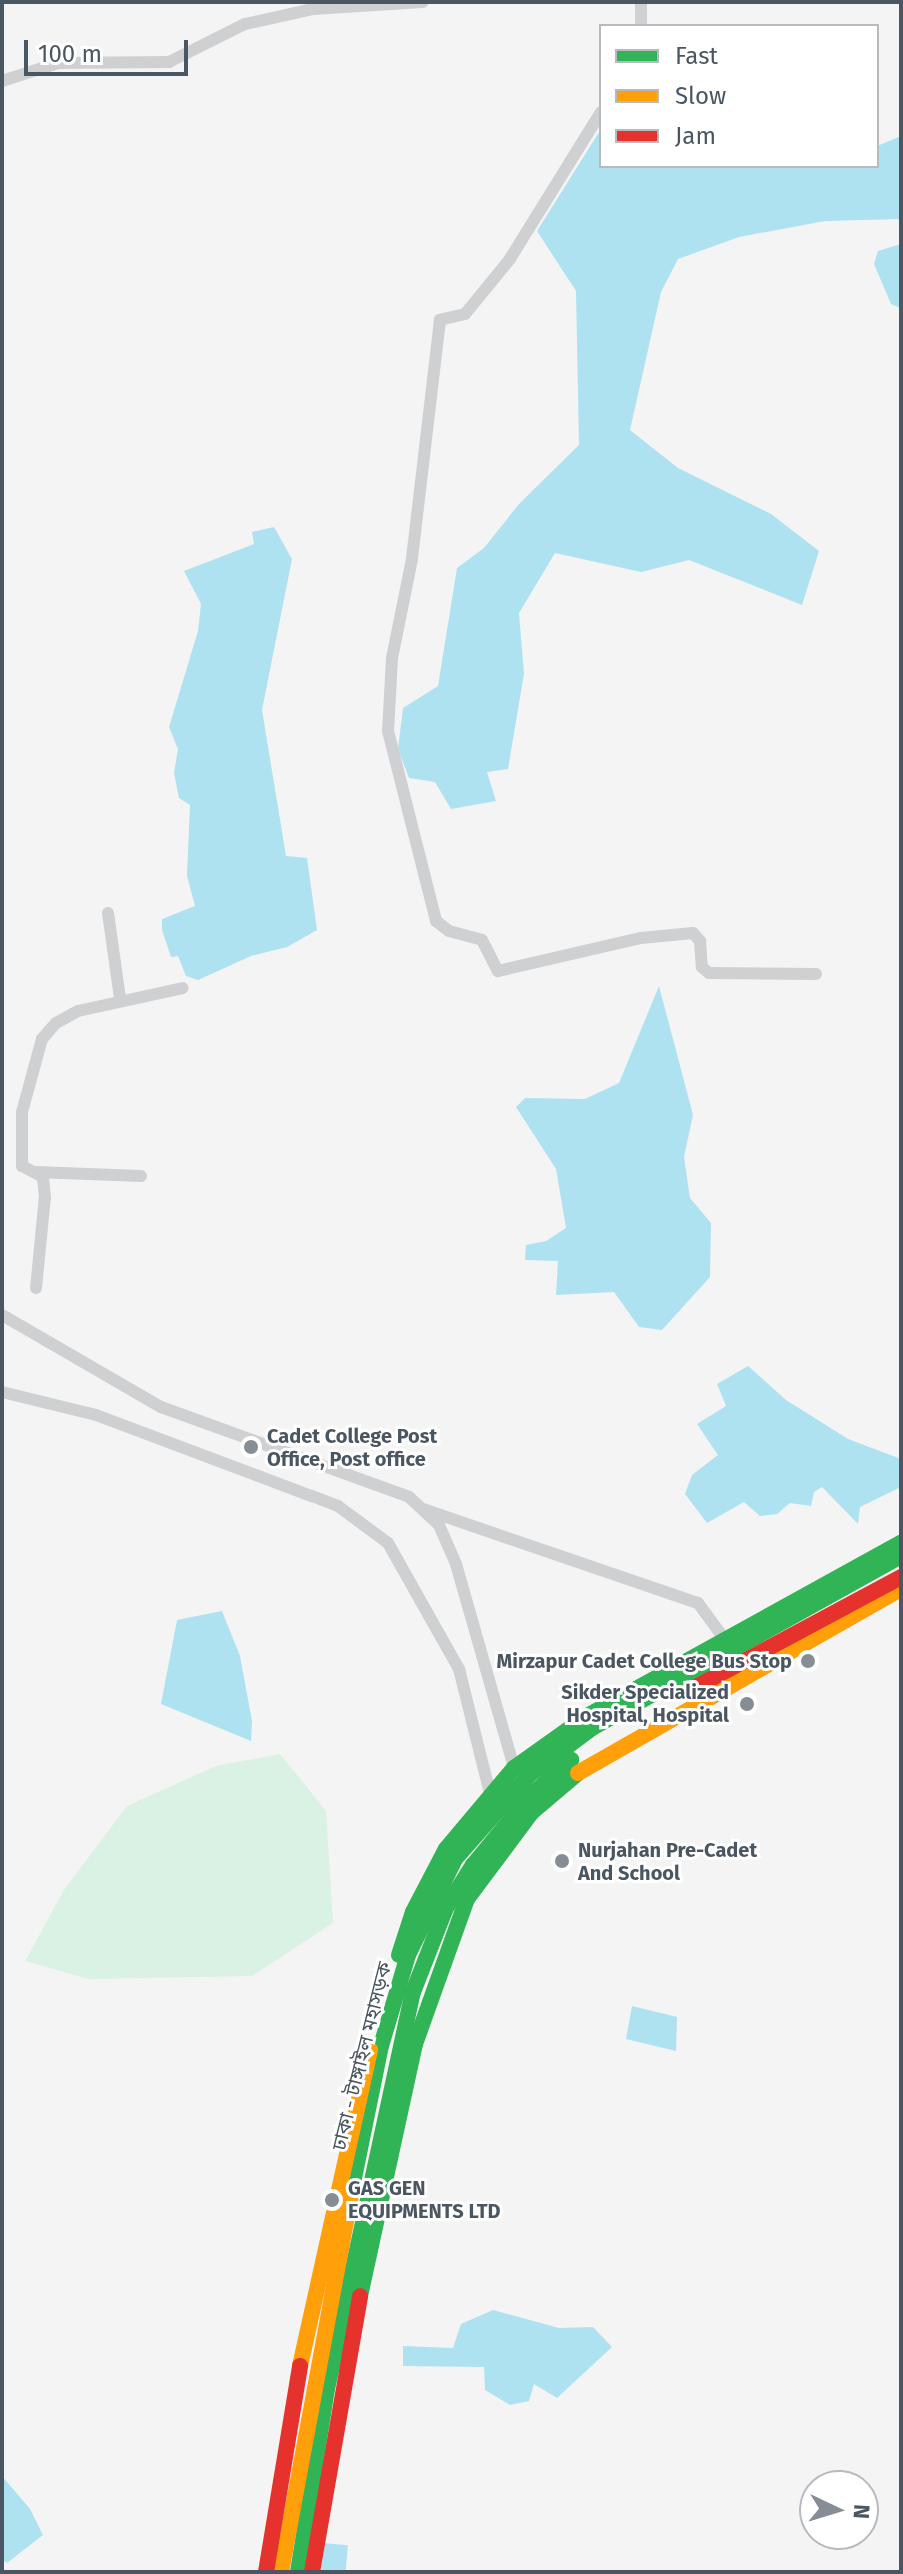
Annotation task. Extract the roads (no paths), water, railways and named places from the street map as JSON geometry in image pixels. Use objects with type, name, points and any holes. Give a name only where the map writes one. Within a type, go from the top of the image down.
[{"type":"main road","points":[[266,2572],[372,2041],[413,1912],[446,1849],[514,1768],[587,1716],[728,1644],[901,1543]]},
{"type":"main road","name":"ঢাকা - টাঙ্গাইল মহাসড়ক","points":[[281,2572],[287,2478],[381,2046],[427,1908],[474,1833],[529,1775],[592,1728],[728,1644],[901,1556]]},
{"type":"main road","name":"ঢাকা - টাঙ্গাইল মহাসড়ক","points":[[298,2572],[327,2389],[381,2120],[413,1992],[446,1908],[508,1820],[570,1761],[627,1723],[901,1577]]},
{"type":"main road","points":[[312,2572],[347,2354],[412,2060],[467,1899],[531,1813],[592,1761],[901,1589]]},
{"type":"street","points":[[2,81],[58,63],[169,62],[245,24],[313,9],[423,2]]},
{"type":"street","points":[[641,2],[641,24]]},
{"type":"street","points":[[599,115],[510,259],[465,314],[440,320],[412,559],[392,658],[388,731],[436,921],[449,931],[482,940],[498,971],[641,938],[693,933],[700,941],[702,967],[709,973],[816,974]]},
{"type":"street","points":[[108,913],[120,998]]},
{"type":"street","points":[[36,1288],[45,1197],[43,1177],[22,1166],[22,1112],[42,1039],[56,1023],[78,1011],[120,998],[183,988]]},
{"type":"street","points":[[36,1172],[141,1176]]},
{"type":"street","points":[[2,1315],[161,1407],[409,1497],[439,1525],[456,1564],[514,1768]]},
{"type":"street","points":[[2,1392],[96,1415],[312,1496],[338,1506],[378,1535],[398,1555],[453,1655],[490,1793]]},
{"type":"street","points":[[422,1509],[698,1603],[728,1644]]},
{"type":"water","points":[[599,132],[599,168],[879,168],[879,145],[901,136],[901,219],[825,221],[739,237],[678,259],[661,292],[630,430],[678,468],[771,514],[819,551],[802,605],[689,560],[641,572],[555,553],[519,613],[524,674],[508,769],[487,772],[496,801],[451,809],[435,782],[409,778],[398,749],[403,708],[438,686],[457,568],[484,548],[519,504],[579,445],[576,291],[537,231]]},
{"type":"water","points":[[901,244],[900,308],[891,304],[874,264],[878,251]]},
{"type":"water","points":[[274,527],[292,559],[262,710],[286,856],[307,858],[317,930],[287,947],[251,956],[198,980],[186,976],[178,956],[171,957],[162,930],[162,919],[195,906],[187,876],[190,805],[179,798],[174,773],[178,749],[169,727],[198,631],[201,604],[184,571],[254,544],[252,532]]},
{"type":"water","points":[[659,986],[693,1115],[684,1157],[690,1198],[711,1223],[710,1277],[662,1330],[639,1327],[614,1292],[556,1295],[558,1261],[525,1260],[526,1245],[546,1241],[566,1228],[556,1169],[516,1107],[525,1098],[585,1099],[619,1083]]},
{"type":"water","points":[[748,1366],[786,1400],[848,1439],[901,1459],[901,1487],[860,1507],[858,1524],[822,1487],[814,1492],[811,1506],[790,1503],[777,1514],[760,1516],[744,1502],[707,1523],[685,1494],[692,1475],[718,1455],[697,1424],[726,1406],[717,1384]]},
{"type":"water","points":[[222,1611],[240,1656],[252,1721],[251,1741],[161,1704],[177,1620]]},
{"type":"water","points":[[632,2006],[677,2017],[676,2051],[626,2039]]},
{"type":"water","points":[[493,2310],[559,2328],[593,2327],[612,2347],[557,2398],[534,2384],[529,2401],[510,2405],[485,2390],[484,2367],[403,2366],[403,2346],[453,2348],[461,2324]]},
{"type":"water","points":[[2,2476],[30,2509],[43,2535],[7,2563],[2,2559]]},
{"type":"water","points":[[323,2543],[348,2545],[346,2572],[320,2572]]},
{"type":"place","name":"Cadet College Post Office, Post office","points":[[251,1447]]},
{"type":"place","name":"Mirzapur Cadet College Bus Stop","points":[[808,1661]]},
{"type":"place","name":"Sikder Specialized Hospital, Hospital","points":[[747,1704]]},
{"type":"place","name":"Nurjahan Pre-Cadet And School","points":[[562,1861]]},
{"type":"place","name":"GAS GEN EQUIPMENTS LTD","points":[[332,2200]]}]
